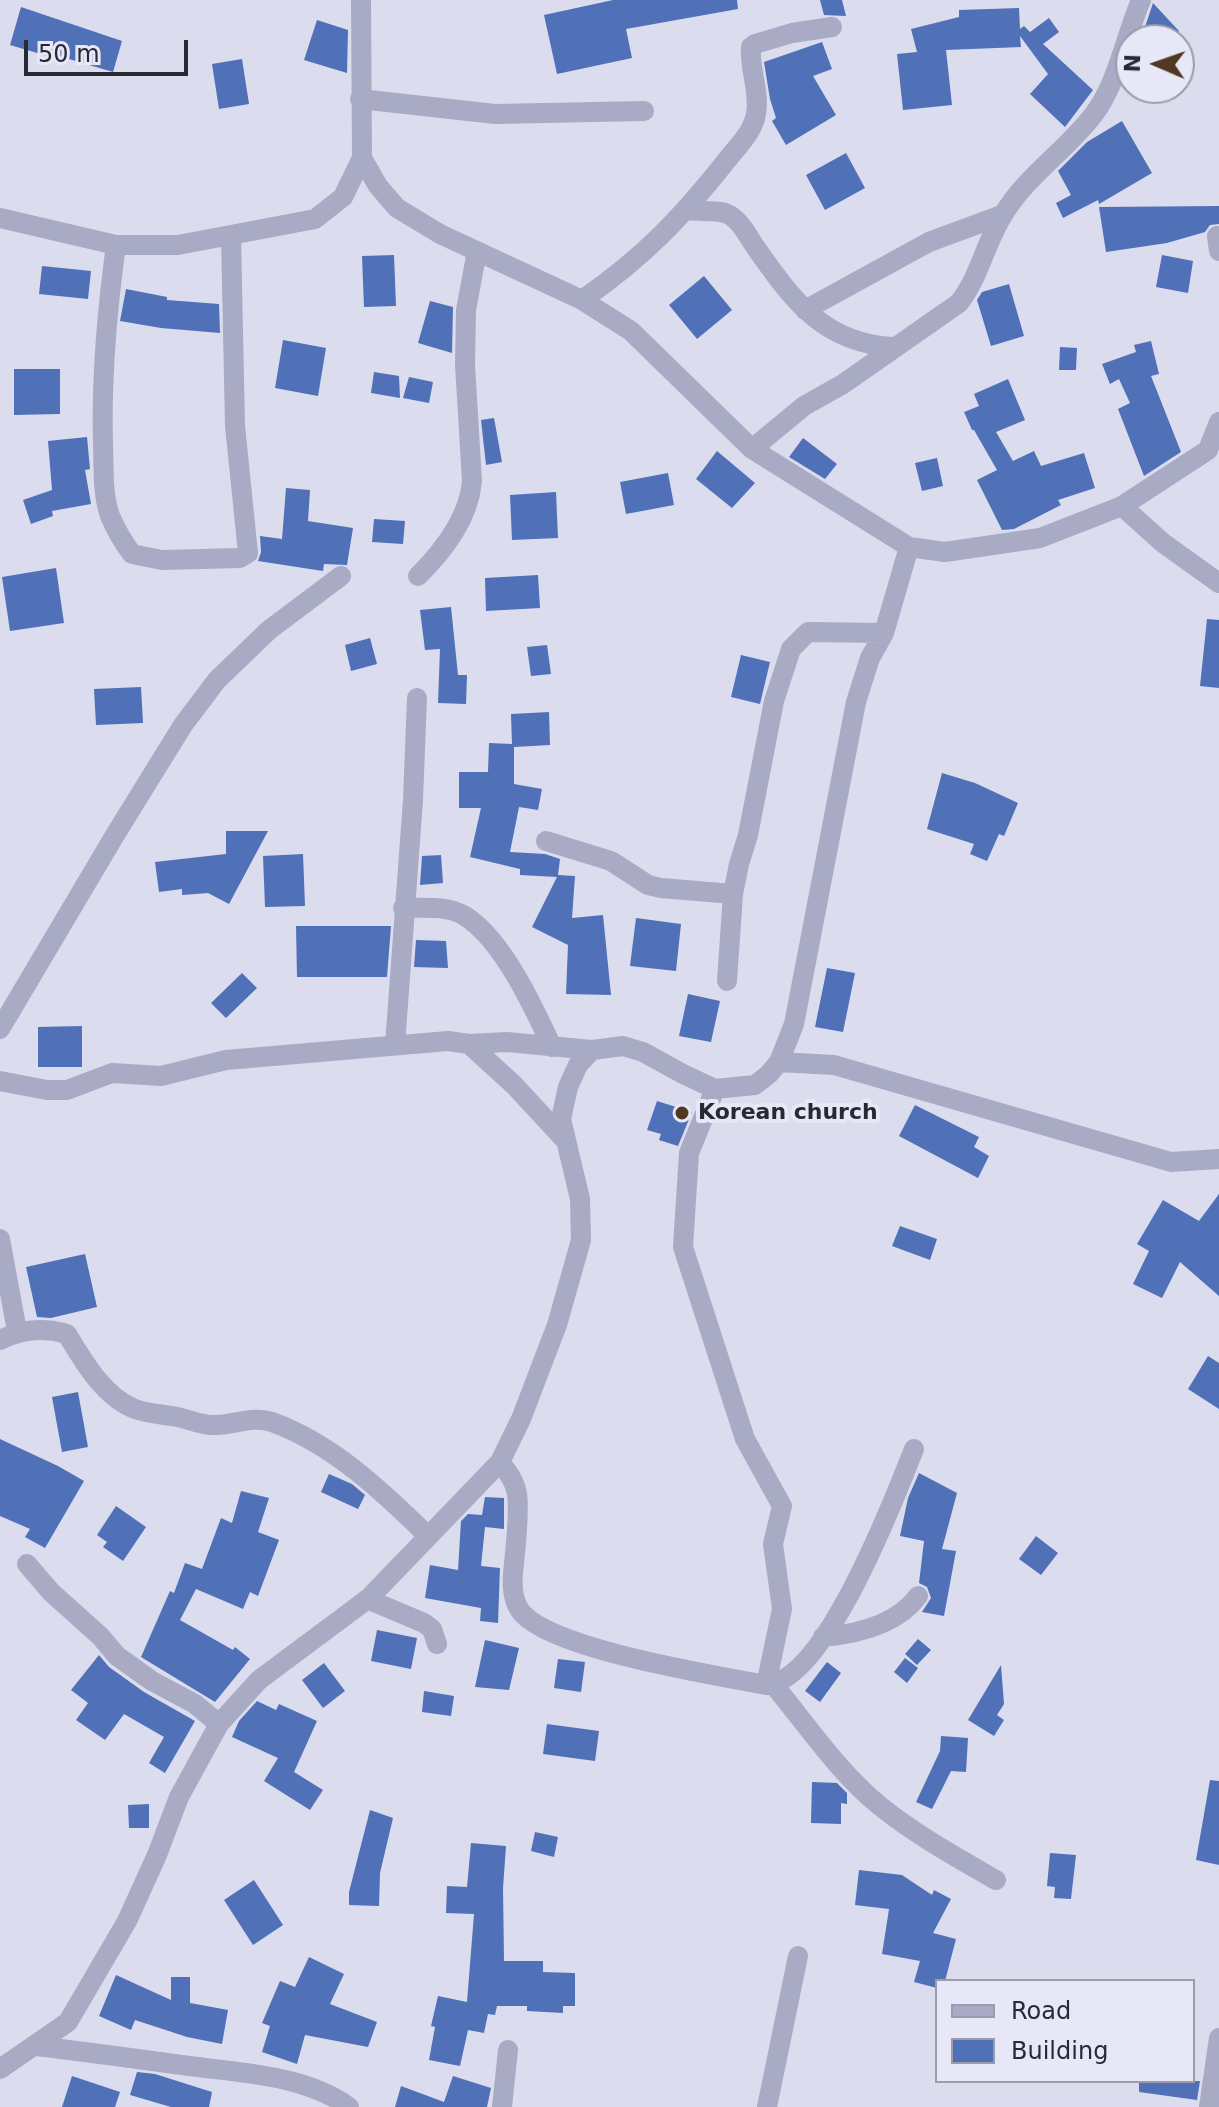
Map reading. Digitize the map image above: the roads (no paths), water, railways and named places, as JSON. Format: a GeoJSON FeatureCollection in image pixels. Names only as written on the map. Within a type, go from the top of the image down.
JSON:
{"type":"FeatureCollection","features":[{"type":"Feature","properties":{"kind":"street"},"geometry":{"type":"LineString","coordinates":[[361,0],[362,158],[378,186],[397,208],[440,234],[582,300],[631,331],[752,449],[909,547],[945,552],[1040,538],[1122,506],[1208,450],[1219,422]]}},
{"type":"Feature","properties":{"kind":"street"},"geometry":{"type":"LineString","coordinates":[[752,449],[804,406],[843,384],[959,303],[973,286],[1002,215],[1094,114],[1108,90],[1141,0]]}},
{"type":"Feature","properties":{"kind":"street"},"geometry":{"type":"LineString","coordinates":[[582,300],[620,274],[662,237],[748,133],[756,118],[757,100],[751,47],[792,33],[832,27]]}},
{"type":"Feature","properties":{"kind":"street"},"geometry":{"type":"LineString","coordinates":[[360,99],[495,114],[644,111]]}},
{"type":"Feature","properties":{"kind":"street"},"geometry":{"type":"LineString","coordinates":[[0,218],[116,245],[178,245],[315,219],[343,197],[362,158]]}},
{"type":"Feature","properties":{"kind":"street"},"geometry":{"type":"LineString","coordinates":[[687,210],[726,213],[739,222],[783,288],[818,323],[869,346],[893,347]]}},
{"type":"Feature","properties":{"kind":"street"},"geometry":{"type":"LineString","coordinates":[[805,310],[929,242],[1002,215]]}},
{"type":"Feature","properties":{"kind":"street"},"geometry":{"type":"LineString","coordinates":[[116,245],[105,326],[102,401],[104,487],[110,515],[132,554],[162,560],[240,558],[248,553],[235,426],[231,236]]}},
{"type":"Feature","properties":{"kind":"street"},"geometry":{"type":"LineString","coordinates":[[418,576],[437,558],[470,500],[466,310],[477,251]]}},
{"type":"Feature","properties":{"kind":"street"},"geometry":{"type":"LineString","coordinates":[[1122,506],[1163,543],[1219,583]]}},
{"type":"Feature","properties":{"kind":"street"},"geometry":{"type":"LineString","coordinates":[[0,1081],[47,1090],[67,1090],[112,1073],[161,1076],[226,1060],[448,1041],[469,1044],[507,1042],[592,1050],[623,1046],[643,1052],[715,1089],[755,1085],[779,1062],[794,1024],[856,702],[870,658],[884,633],[909,547]]}},
{"type":"Feature","properties":{"kind":"street"},"geometry":{"type":"LineString","coordinates":[[0,1029],[115,835],[217,680],[269,630],[341,576]]}},
{"type":"Feature","properties":{"kind":"street"},"geometry":{"type":"LineString","coordinates":[[727,981],[733,894],[748,835],[774,701],[791,649],[808,632],[884,633]]}},
{"type":"Feature","properties":{"kind":"street"},"geometry":{"type":"LineString","coordinates":[[395,1045],[413,800],[417,698]]}},
{"type":"Feature","properties":{"kind":"street"},"geometry":{"type":"LineString","coordinates":[[546,841],[611,861],[648,885],[733,894]]}},
{"type":"Feature","properties":{"kind":"street"},"geometry":{"type":"LineString","coordinates":[[403,908],[446,909],[465,916],[500,954],[528,996],[552,1047]]}},
{"type":"Feature","properties":{"kind":"street"},"geometry":{"type":"LineString","coordinates":[[469,1044],[514,1085],[564,1139]]}},
{"type":"Feature","properties":{"kind":"street"},"geometry":{"type":"LineString","coordinates":[[0,2069],[68,2022],[108,1957],[133,1908],[192,1770],[219,1724],[259,1680],[367,1599],[500,1462],[521,1419],[557,1325],[581,1240],[580,1199],[561,1119],[568,1087],[578,1065],[592,1050]]}},
{"type":"Feature","properties":{"kind":"street"},"geometry":{"type":"LineString","coordinates":[[779,1062],[834,1065],[1171,1162],[1219,1159]]}},
{"type":"Feature","properties":{"kind":"street"},"geometry":{"type":"LineString","coordinates":[[715,1089],[689,1153],[683,1247],[745,1439],[782,1506],[773,1544],[782,1609],[770,1685]]}},
{"type":"Feature","properties":{"kind":"street"},"geometry":{"type":"LineString","coordinates":[[0,1239],[9,1336],[51,1329],[67,1334],[89,1371],[134,1409],[210,1425],[269,1420],[336,1457],[389,1497],[428,1536]]}},
{"type":"Feature","properties":{"kind":"street"},"geometry":{"type":"LineString","coordinates":[[770,1685],[802,1667],[823,1637],[872,1549],[914,1449]]}},
{"type":"Feature","properties":{"kind":"street"},"geometry":{"type":"LineString","coordinates":[[500,1462],[513,1479],[517,1494],[512,1581],[517,1605],[523,1615],[550,1631],[619,1654],[770,1685],[879,1805],[933,1843],[996,1880]]}},
{"type":"Feature","properties":{"kind":"street"},"geometry":{"type":"LineString","coordinates":[[27,1564],[51,1592],[100,1636],[117,1656],[152,1681],[195,1704],[219,1724]]}},
{"type":"Feature","properties":{"kind":"street"},"geometry":{"type":"LineString","coordinates":[[823,1637],[878,1625],[901,1613],[918,1596]]}},
{"type":"Feature","properties":{"kind":"street"},"geometry":{"type":"LineString","coordinates":[[367,1599],[424,1623],[432,1629],[437,1644]]}},
{"type":"Feature","properties":{"kind":"street"},"geometry":{"type":"LineString","coordinates":[[767,2107],[798,1956]]}},
{"type":"Feature","properties":{"kind":"street"},"geometry":{"type":"LineString","coordinates":[[1209,2107],[1219,2038]]}},
{"type":"Feature","properties":{"kind":"street"},"geometry":{"type":"LineString","coordinates":[[36,2046],[301,2084],[334,2096],[349,2107]]}},
{"type":"Feature","properties":{"kind":"street"},"geometry":{"type":"LineString","coordinates":[[502,2107],[508,2050]]}},
{"type":"Feature","properties":{"kind":"place","name":"Korean church"},"geometry":{"type":"Point","coordinates":[682,1113]}}]}
